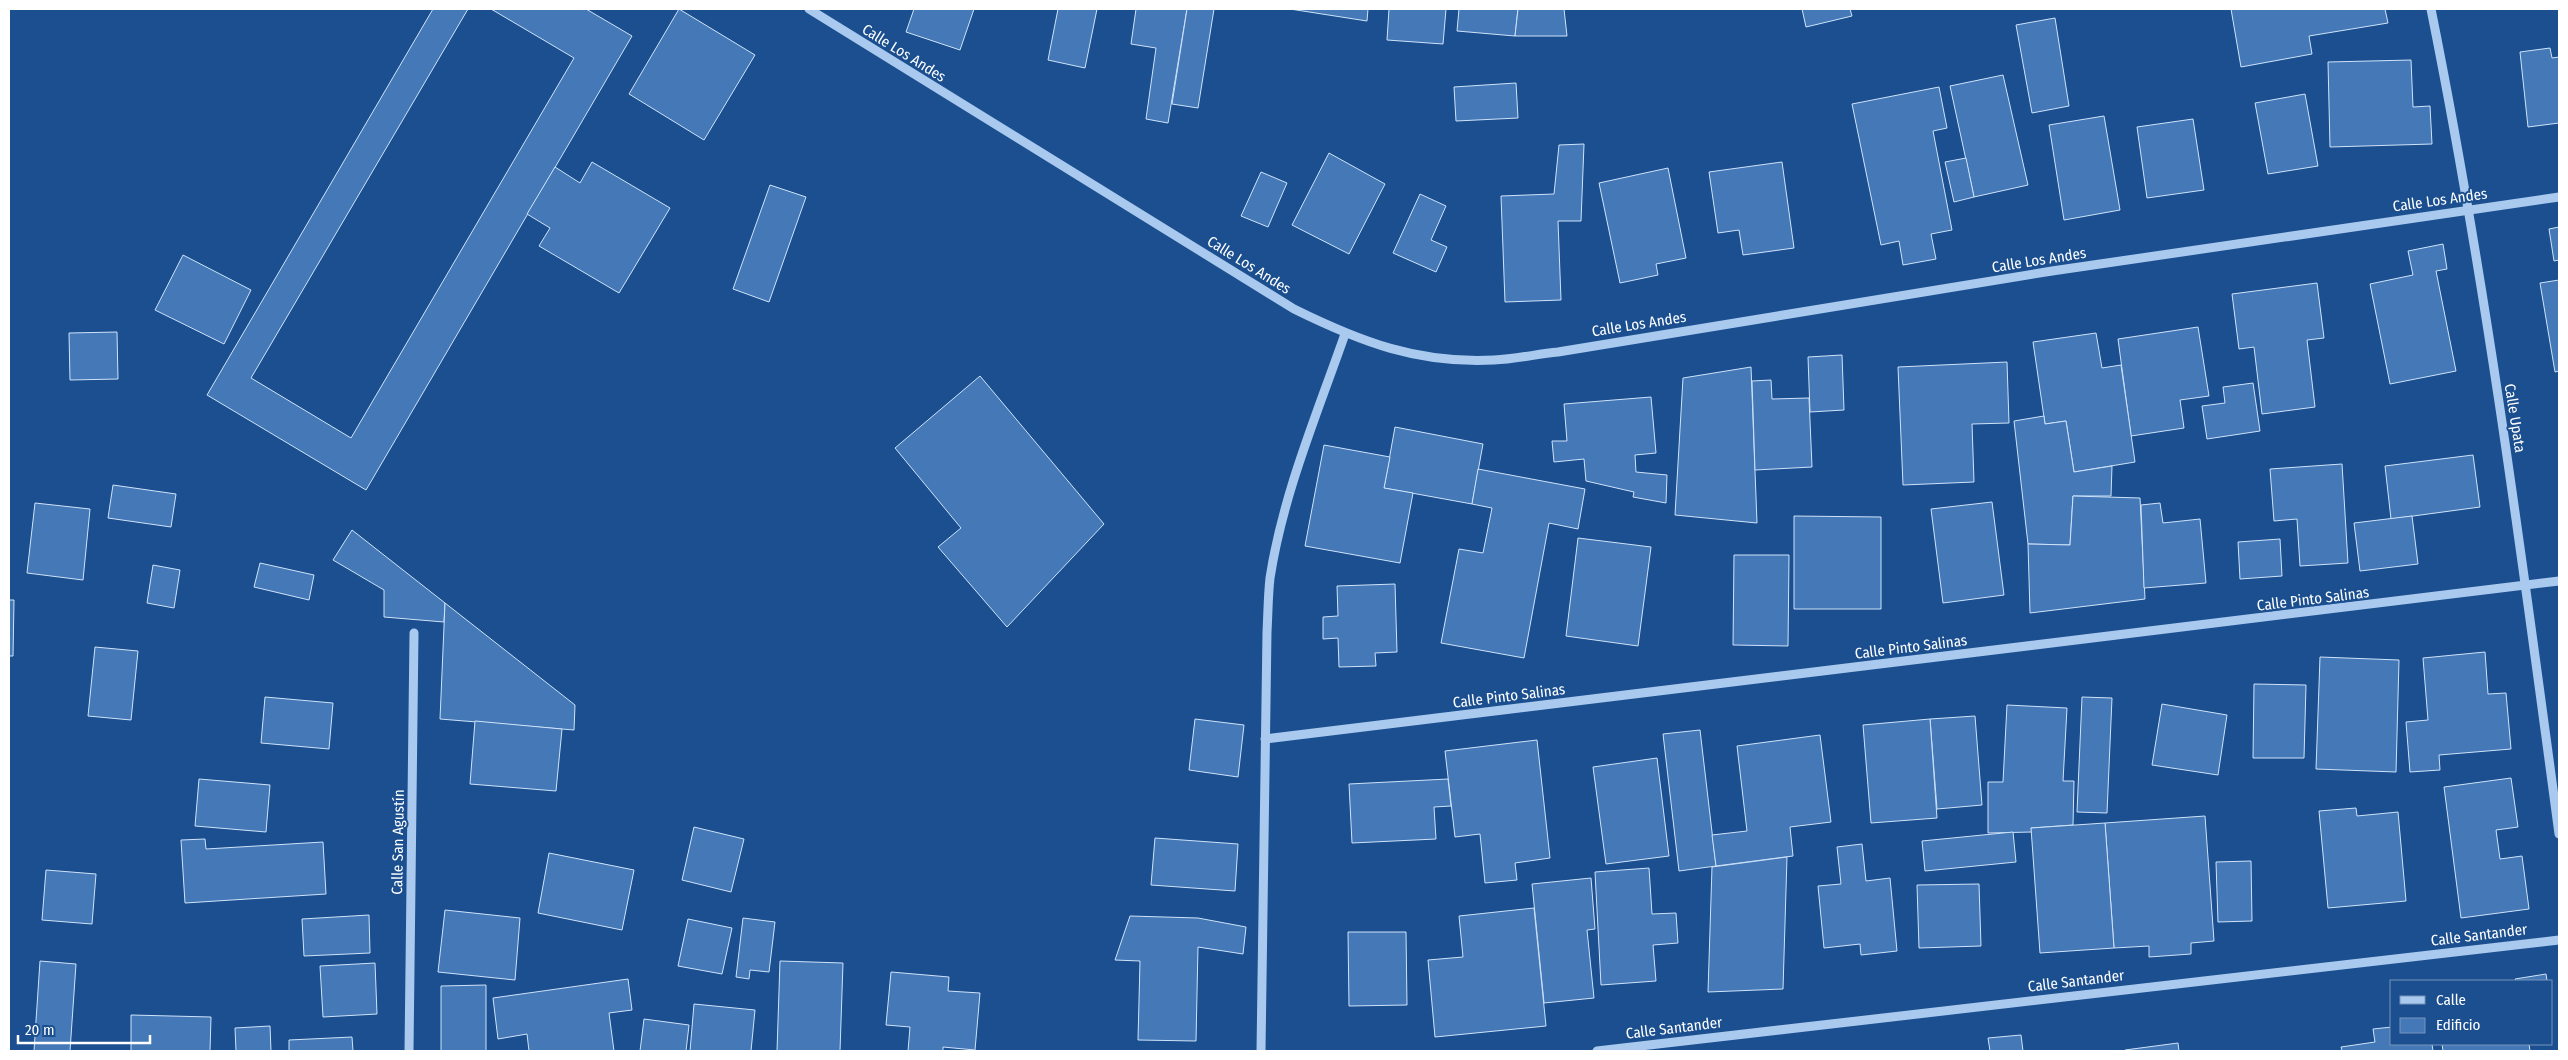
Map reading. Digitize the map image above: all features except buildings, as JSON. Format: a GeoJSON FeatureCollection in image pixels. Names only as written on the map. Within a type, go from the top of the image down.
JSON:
{"type":"FeatureCollection","features":[{"type":"Feature","properties":{"kind":"street","name":"Calle Los Andes"},"geometry":{"type":"LineString","coordinates":[[809,9],[1294,309],[1346,334],[1398,351],[1452,360],[1496,360],[2052,271],[2559,197]]}},
{"type":"Feature","properties":{"kind":"street","name":"Calle Upata"},"geometry":{"type":"LineString","coordinates":[[2431,9],[2450,101],[2516,512],[2559,834]]}},
{"type":"Feature","properties":{"kind":"street"},"geometry":{"type":"LineString","coordinates":[[1261,1051],[1267,632],[1270,578],[1283,520],[1302,454],[1346,334]]}},
{"type":"Feature","properties":{"kind":"street","name":"Calle Pinto Salinas"},"geometry":{"type":"LineString","coordinates":[[1265,739],[2559,581]]}},
{"type":"Feature","properties":{"kind":"street","name":"Calle San Agustín"},"geometry":{"type":"LineString","coordinates":[[409,1051],[414,634]]}},
{"type":"Feature","properties":{"kind":"street","name":"Calle Santander"},"geometry":{"type":"LineString","coordinates":[[1597,1051],[2559,940]]}}]}
